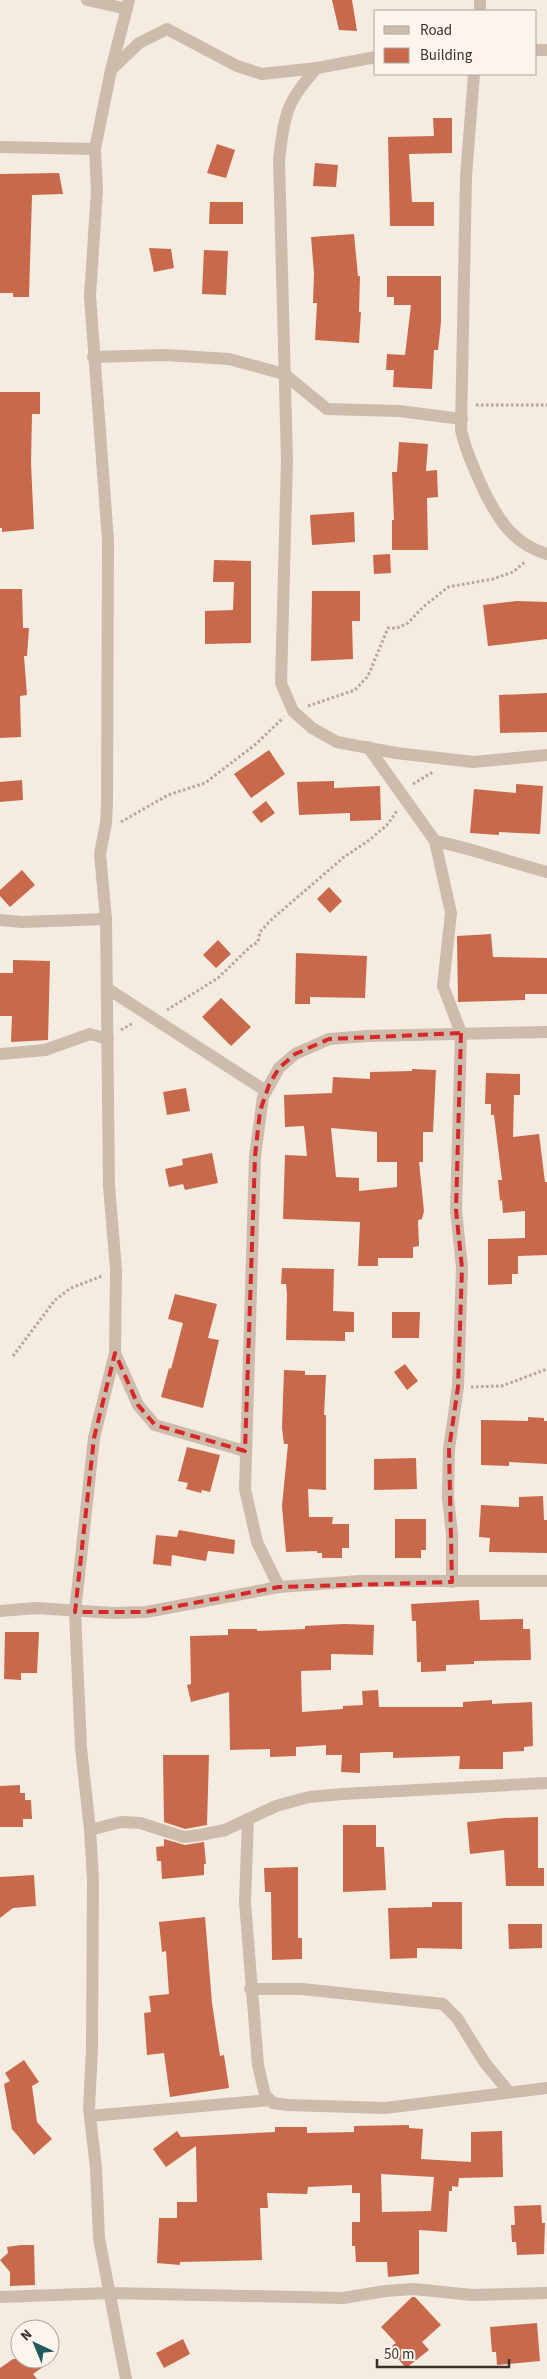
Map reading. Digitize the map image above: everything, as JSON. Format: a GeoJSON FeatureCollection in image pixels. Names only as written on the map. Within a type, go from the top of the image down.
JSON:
{"type":"FeatureCollection","features":[{"type":"Feature","properties":{"kind":"street"},"geometry":{"type":"LineString","coordinates":[[87,0],[128,4],[111,70],[95,149],[97,190],[90,296],[108,541],[110,655],[107,803],[105,830],[100,854],[106,919],[108,1186],[116,1270],[115,1353],[94,1438],[75,1612],[81,1748],[90,1830],[94,1945],[90,2116],[96,2168],[100,2238],[126,2379]]}},
{"type":"Feature","properties":{"kind":"street"},"geometry":{"type":"LineString","coordinates":[[111,70],[139,43],[167,29],[237,66],[262,74],[317,68],[374,56]]}},
{"type":"Feature","properties":{"kind":"street"},"geometry":{"type":"LineString","coordinates":[[317,68],[297,90],[284,116],[279,160],[287,460],[281,683],[293,711],[312,728],[337,742],[473,762],[547,755]]}},
{"type":"Feature","properties":{"kind":"street"},"geometry":{"type":"LineString","coordinates":[[474,75],[466,177],[463,405],[461,430],[470,463],[493,510],[512,535],[542,553]]}},
{"type":"Feature","properties":{"kind":"street"},"geometry":{"type":"LineString","coordinates":[[0,147],[95,149]]}},
{"type":"Feature","properties":{"kind":"street"},"geometry":{"type":"LineString","coordinates":[[93,357],[164,355],[230,359],[284,374],[327,409],[400,410],[462,419]]}},
{"type":"Feature","properties":{"kind":"street"},"geometry":{"type":"LineString","coordinates":[[368,748],[435,842],[451,913],[443,986],[461,1033],[456,1210],[462,1268],[458,1387],[449,1450],[448,1498],[452,1534],[452,1582]]}},
{"type":"Feature","properties":{"kind":"street"},"geometry":{"type":"LineString","coordinates":[[435,842],[468,847],[518,865],[547,872]]}},
{"type":"Feature","properties":{"kind":"street"},"geometry":{"type":"LineString","coordinates":[[0,920],[22,922],[106,919]]}},
{"type":"Feature","properties":{"kind":"street"},"geometry":{"type":"LineString","coordinates":[[108,989],[266,1091]]}},
{"type":"Feature","properties":{"kind":"street"},"geometry":{"type":"LineString","coordinates":[[278,1587],[257,1542],[245,1488],[255,1156],[260,1111],[266,1091],[279,1068],[295,1054],[310,1045],[329,1039],[461,1033],[547,1032]]}},
{"type":"Feature","properties":{"kind":"street"},"geometry":{"type":"LineString","coordinates":[[0,1054],[45,1050],[90,1034],[108,1039]]}},
{"type":"Feature","properties":{"kind":"street"},"geometry":{"type":"LineString","coordinates":[[115,1353],[138,1405],[155,1425],[246,1450]]}},
{"type":"Feature","properties":{"kind":"street"},"geometry":{"type":"LineString","coordinates":[[0,1611],[36,1608],[75,1612],[146,1612],[278,1587],[360,1582],[547,1581]]}},
{"type":"Feature","properties":{"kind":"street"},"geometry":{"type":"LineString","coordinates":[[90,1830],[121,1822],[140,1823],[169,1834],[184,1837],[225,1830],[276,1806],[309,1798],[343,1794],[547,1783]]}},
{"type":"Feature","properties":{"kind":"street"},"geometry":{"type":"LineString","coordinates":[[248,1819],[245,1902],[250,1989],[258,2065],[266,2095],[273,2103],[385,2108],[547,2088]]}},
{"type":"Feature","properties":{"kind":"street"},"geometry":{"type":"LineString","coordinates":[[250,1989],[302,1989],[443,2004],[457,2018],[485,2063],[508,2092]]}},
{"type":"Feature","properties":{"kind":"street"},"geometry":{"type":"LineString","coordinates":[[90,2116],[270,2100]]}},
{"type":"Feature","properties":{"kind":"street"},"geometry":{"type":"LineString","coordinates":[[0,2297],[109,2293],[344,2298],[384,2291],[414,2289],[472,2295],[547,2293]]}},
{"type":"Feature","properties":{"kind":"path"},"geometry":{"type":"LineString","coordinates":[[463,405],[547,405]]}},
{"type":"Feature","properties":{"kind":"path"},"geometry":{"type":"LineString","coordinates":[[105,830],[168,795],[205,783],[256,744],[276,724],[293,711],[355,690],[368,676],[388,628],[397,628],[408,623],[422,607],[448,587],[493,579],[513,572],[542,553]]}},
{"type":"Feature","properties":{"kind":"path"},"geometry":{"type":"LineString","coordinates":[[108,1039],[139,1019],[168,1009],[218,978],[250,946],[258,942],[260,932],[270,920],[344,857],[387,825],[395,815],[402,797],[421,778],[452,760]]}},
{"type":"Feature","properties":{"kind":"path"},"geometry":{"type":"LineString","coordinates":[[13,1356],[55,1300],[71,1288],[116,1270]]}},
{"type":"Feature","properties":{"kind":"path"},"geometry":{"type":"LineString","coordinates":[[458,1387],[502,1386],[547,1369]]}},
{"type":"Feature","properties":{"kind":"highlighted area"},"geometry":{"type":"Polygon","coordinates":[[[461,1033],[456,1210],[462,1268],[458,1387],[449,1449],[452,1582],[279,1587],[146,1612],[75,1612],[94,1438],[115,1353],[138,1405],[155,1425],[245,1451],[255,1156],[260,1111],[269,1085],[279,1068],[295,1054],[329,1039],[461,1033]]]}},
{"type":"Feature","properties":{"kind":"building"},"geometry":{"type":"Polygon","coordinates":[[[332,0],[352,0],[357,31],[339,30],[332,0]]]}},
{"type":"Feature","properties":{"kind":"building"},"geometry":{"type":"Polygon","coordinates":[[[433,118],[452,118],[452,153],[409,154],[412,202],[434,202],[434,226],[390,226],[388,137],[434,136],[433,118]]]}},
{"type":"Feature","properties":{"kind":"building"},"geometry":{"type":"Polygon","coordinates":[[[217,144],[235,150],[226,178],[207,173],[217,144]]]}},
{"type":"Feature","properties":{"kind":"building"},"geometry":{"type":"Polygon","coordinates":[[[315,163],[338,165],[336,187],[313,186],[315,163]]]}},
{"type":"Feature","properties":{"kind":"building"},"geometry":{"type":"Polygon","coordinates":[[[59,173],[63,194],[32,195],[29,297],[13,297],[13,293],[0,293],[0,174],[59,173]]]}},
{"type":"Feature","properties":{"kind":"building"},"geometry":{"type":"Polygon","coordinates":[[[210,202],[243,202],[243,224],[209,224],[210,202]]]}},
{"type":"Feature","properties":{"kind":"building"},"geometry":{"type":"Polygon","coordinates":[[[354,234],[358,276],[360,276],[359,312],[361,312],[359,343],[315,340],[317,303],[313,303],[314,273],[311,237],[354,234]]]}},
{"type":"Feature","properties":{"kind":"building"},"geometry":{"type":"Polygon","coordinates":[[[149,248],[171,249],[174,268],[154,272],[149,248]]]}},
{"type":"Feature","properties":{"kind":"building"},"geometry":{"type":"Polygon","coordinates":[[[204,250],[228,251],[226,295],[202,294],[204,250]]]}},
{"type":"Feature","properties":{"kind":"building"},"geometry":{"type":"Polygon","coordinates":[[[387,276],[441,276],[441,322],[438,350],[434,350],[432,389],[393,387],[394,370],[386,370],[387,354],[405,355],[411,305],[394,305],[394,297],[387,297],[387,276]]]}},
{"type":"Feature","properties":{"kind":"building"},"geometry":{"type":"Polygon","coordinates":[[[0,392],[40,392],[40,414],[32,414],[31,463],[34,529],[2,532],[2,528],[0,528],[0,392]]]}},
{"type":"Feature","properties":{"kind":"building"},"geometry":{"type":"Polygon","coordinates":[[[399,442],[428,444],[426,471],[437,470],[438,497],[427,498],[428,550],[392,550],[392,520],[394,520],[392,472],[397,472],[399,442]]]}},
{"type":"Feature","properties":{"kind":"building"},"geometry":{"type":"Polygon","coordinates":[[[354,512],[355,542],[312,545],[310,515],[354,512]]]}},
{"type":"Feature","properties":{"kind":"building"},"geometry":{"type":"Polygon","coordinates":[[[390,554],[391,573],[374,574],[373,555],[390,554]]]}},
{"type":"Feature","properties":{"kind":"building"},"geometry":{"type":"Polygon","coordinates":[[[214,560],[251,561],[251,643],[205,644],[205,611],[233,610],[234,582],[213,582],[214,560]]]}},
{"type":"Feature","properties":{"kind":"building"},"geometry":{"type":"Polygon","coordinates":[[[0,589],[22,589],[23,628],[29,628],[27,656],[24,656],[27,695],[20,696],[21,737],[0,738],[0,589]]]}},
{"type":"Feature","properties":{"kind":"building"},"geometry":{"type":"Polygon","coordinates":[[[312,591],[360,591],[360,621],[352,621],[353,659],[311,661],[312,591]]]}},
{"type":"Feature","properties":{"kind":"building"},"geometry":{"type":"Polygon","coordinates":[[[517,601],[547,602],[547,639],[488,646],[483,605],[517,601]]]}},
{"type":"Feature","properties":{"kind":"building"},"geometry":{"type":"Polygon","coordinates":[[[547,693],[547,732],[500,733],[499,695],[547,693]]]}},
{"type":"Feature","properties":{"kind":"building"},"geometry":{"type":"Polygon","coordinates":[[[269,750],[285,774],[251,798],[234,774],[269,750]]]}},
{"type":"Feature","properties":{"kind":"building"},"geometry":{"type":"Polygon","coordinates":[[[22,780],[23,800],[0,802],[0,782],[22,780]]]}},
{"type":"Feature","properties":{"kind":"building"},"geometry":{"type":"Polygon","coordinates":[[[334,781],[334,788],[380,786],[381,820],[350,821],[350,813],[299,815],[297,782],[334,781]]]}},
{"type":"Feature","properties":{"kind":"building"},"geometry":{"type":"Polygon","coordinates":[[[516,784],[543,786],[540,834],[499,832],[499,835],[470,833],[474,789],[516,793],[516,784]]]}},
{"type":"Feature","properties":{"kind":"building"},"geometry":{"type":"Polygon","coordinates":[[[266,801],[275,813],[261,823],[252,812],[266,801]]]}},
{"type":"Feature","properties":{"kind":"building"},"geometry":{"type":"Polygon","coordinates":[[[22,870],[35,885],[10,907],[0,896],[0,890],[22,870]]]}},
{"type":"Feature","properties":{"kind":"building"},"geometry":{"type":"Polygon","coordinates":[[[329,887],[342,901],[330,913],[317,899],[329,887]]]}},
{"type":"Feature","properties":{"kind":"building"},"geometry":{"type":"Polygon","coordinates":[[[491,934],[493,957],[547,958],[547,994],[525,994],[525,1000],[458,1002],[457,936],[491,934]]]}},
{"type":"Feature","properties":{"kind":"building"},"geometry":{"type":"Polygon","coordinates":[[[218,940],[231,954],[216,968],[203,955],[218,940]]]}},
{"type":"Feature","properties":{"kind":"building"},"geometry":{"type":"Polygon","coordinates":[[[296,953],[367,956],[365,998],[310,997],[310,1004],[295,1004],[296,953]]]}},
{"type":"Feature","properties":{"kind":"building"},"geometry":{"type":"Polygon","coordinates":[[[13,960],[50,961],[48,1040],[11,1042],[12,1016],[0,1016],[0,973],[13,973],[13,960]]]}},
{"type":"Feature","properties":{"kind":"building"},"geometry":{"type":"Polygon","coordinates":[[[221,998],[251,1027],[231,1046],[202,1017],[221,998]]]}},
{"type":"Feature","properties":{"kind":"building"},"geometry":{"type":"Polygon","coordinates":[[[412,1069],[436,1070],[433,1132],[423,1132],[423,1162],[419,1162],[424,1211],[422,1219],[418,1220],[419,1246],[413,1247],[413,1258],[378,1258],[378,1266],[358,1266],[360,1222],[283,1219],[285,1155],[307,1156],[304,1126],[285,1127],[284,1095],[332,1093],[333,1077],[370,1079],[370,1072],[412,1071],[412,1069]],[[331,1128],[336,1177],[359,1178],[359,1191],[397,1187],[397,1162],[377,1162],[377,1132],[331,1128]]]}},
{"type":"Feature","properties":{"kind":"building"},"geometry":{"type":"Polygon","coordinates":[[[486,1073],[520,1074],[520,1095],[514,1095],[513,1137],[539,1134],[545,1182],[547,1182],[547,1255],[518,1256],[518,1274],[512,1274],[512,1284],[488,1285],[488,1239],[525,1238],[525,1211],[503,1213],[498,1180],[502,1180],[494,1115],[491,1115],[491,1104],[485,1104],[486,1073]]]}},
{"type":"Feature","properties":{"kind":"building"},"geometry":{"type":"Polygon","coordinates":[[[186,1088],[190,1111],[167,1115],[163,1092],[186,1088]]]}},
{"type":"Feature","properties":{"kind":"building"},"geometry":{"type":"Polygon","coordinates":[[[212,1153],[218,1183],[185,1190],[183,1184],[169,1187],[165,1169],[183,1165],[182,1159],[212,1153]]]}},
{"type":"Feature","properties":{"kind":"building"},"geometry":{"type":"Polygon","coordinates":[[[282,1268],[334,1269],[333,1311],[354,1312],[354,1332],[345,1332],[345,1341],[286,1340],[287,1294],[286,1284],[281,1284],[282,1268]]]}},
{"type":"Feature","properties":{"kind":"building"},"geometry":{"type":"Polygon","coordinates":[[[175,1294],[217,1304],[208,1338],[219,1340],[203,1408],[161,1397],[169,1368],[171,1369],[183,1323],[168,1319],[175,1294]]]}},
{"type":"Feature","properties":{"kind":"building"},"geometry":{"type":"Polygon","coordinates":[[[392,1312],[420,1312],[419,1338],[392,1338],[392,1312]]]}},
{"type":"Feature","properties":{"kind":"building"},"geometry":{"type":"Polygon","coordinates":[[[405,1364],[418,1381],[407,1390],[394,1372],[405,1364]]]}},
{"type":"Feature","properties":{"kind":"building"},"geometry":{"type":"Polygon","coordinates":[[[284,1370],[305,1371],[305,1375],[326,1375],[324,1415],[326,1415],[326,1490],[308,1489],[309,1517],[333,1517],[332,1524],[349,1524],[349,1548],[342,1548],[342,1558],[322,1558],[322,1553],[317,1553],[317,1551],[286,1552],[282,1506],[288,1444],[284,1444],[282,1428],[284,1370]]]}},
{"type":"Feature","properties":{"kind":"building"},"geometry":{"type":"Polygon","coordinates":[[[528,1417],[544,1418],[544,1421],[547,1421],[547,1464],[509,1462],[509,1466],[481,1465],[481,1420],[528,1421],[528,1417]]]}},
{"type":"Feature","properties":{"kind":"building"},"geometry":{"type":"Polygon","coordinates":[[[187,1447],[220,1455],[210,1492],[202,1490],[201,1493],[186,1489],[188,1483],[178,1481],[187,1447]]]}},
{"type":"Feature","properties":{"kind":"building"},"geometry":{"type":"Polygon","coordinates":[[[416,1458],[417,1489],[374,1490],[374,1459],[416,1458]]]}},
{"type":"Feature","properties":{"kind":"building"},"geometry":{"type":"Polygon","coordinates":[[[543,1496],[544,1520],[547,1520],[547,1553],[489,1552],[490,1538],[479,1537],[481,1505],[519,1507],[519,1497],[543,1496]]]}},
{"type":"Feature","properties":{"kind":"building"},"geometry":{"type":"Polygon","coordinates":[[[395,1519],[426,1519],[426,1550],[421,1550],[421,1558],[395,1558],[395,1519]]]}},
{"type":"Feature","properties":{"kind":"building"},"geometry":{"type":"Polygon","coordinates":[[[179,1530],[235,1540],[234,1554],[208,1551],[206,1561],[172,1555],[171,1566],[153,1564],[156,1535],[177,1537],[179,1530]]]}},
{"type":"Feature","properties":{"kind":"building"},"geometry":{"type":"Polygon","coordinates":[[[479,1600],[480,1620],[523,1619],[523,1629],[530,1629],[531,1660],[474,1661],[474,1664],[446,1665],[446,1671],[421,1672],[421,1662],[417,1662],[416,1621],[412,1621],[411,1604],[479,1600]]]}},
{"type":"Feature","properties":{"kind":"building"},"geometry":{"type":"Polygon","coordinates":[[[374,1625],[373,1655],[331,1654],[331,1670],[301,1671],[302,1712],[343,1709],[343,1706],[363,1705],[362,1691],[378,1690],[379,1707],[463,1707],[463,1702],[492,1700],[492,1704],[532,1702],[533,1746],[524,1747],[524,1751],[503,1752],[503,1769],[459,1769],[460,1756],[393,1758],[393,1752],[387,1752],[360,1753],[360,1773],[341,1772],[342,1755],[326,1755],[326,1745],[296,1747],[296,1756],[270,1757],[270,1749],[230,1750],[229,1692],[191,1702],[187,1685],[191,1684],[190,1636],[228,1635],[228,1629],[257,1629],[257,1631],[305,1629],[305,1626],[374,1625]]]}},
{"type":"Feature","properties":{"kind":"building"},"geometry":{"type":"Polygon","coordinates":[[[5,1632],[39,1632],[37,1673],[21,1673],[21,1680],[4,1679],[5,1632]]]}},
{"type":"Feature","properties":{"kind":"building"},"geometry":{"type":"Polygon","coordinates":[[[163,1755],[209,1755],[207,1825],[185,1829],[164,1822],[163,1755]]]}},
{"type":"Feature","properties":{"kind":"building"},"geometry":{"type":"Polygon","coordinates":[[[20,1785],[20,1793],[25,1793],[25,1800],[31,1800],[32,1819],[23,1819],[23,1827],[0,1827],[0,1786],[20,1785]]]}},
{"type":"Feature","properties":{"kind":"building"},"geometry":{"type":"Polygon","coordinates":[[[538,1817],[538,1868],[544,1868],[544,1886],[506,1886],[504,1850],[470,1854],[467,1822],[538,1817]]]}},
{"type":"Feature","properties":{"kind":"building"},"geometry":{"type":"Polygon","coordinates":[[[343,1825],[376,1825],[376,1847],[384,1847],[386,1890],[343,1892],[343,1825]]]}},
{"type":"Feature","properties":{"kind":"building"},"geometry":{"type":"Polygon","coordinates":[[[164,1839],[185,1845],[204,1842],[206,1864],[204,1864],[204,1875],[162,1879],[161,1861],[157,1861],[156,1847],[164,1846],[164,1839]]]}},
{"type":"Feature","properties":{"kind":"building"},"geometry":{"type":"Polygon","coordinates":[[[298,1867],[298,1938],[302,1938],[302,1959],[272,1960],[271,1892],[265,1892],[264,1868],[298,1867]]]}},
{"type":"Feature","properties":{"kind":"building"},"geometry":{"type":"Polygon","coordinates":[[[34,1875],[36,1906],[13,1908],[0,1918],[0,1877],[34,1875]]]}},
{"type":"Feature","properties":{"kind":"building"},"geometry":{"type":"Polygon","coordinates":[[[432,1902],[462,1902],[462,1949],[417,1948],[417,1958],[390,1959],[388,1908],[432,1907],[432,1902]]]}},
{"type":"Feature","properties":{"kind":"building"},"geometry":{"type":"Polygon","coordinates":[[[205,1917],[212,2003],[220,2056],[224,2055],[229,2088],[170,2097],[164,2053],[147,2055],[144,2013],[151,2012],[149,1996],[169,1994],[166,1951],[162,1952],[159,1922],[205,1917]]]}},
{"type":"Feature","properties":{"kind":"building"},"geometry":{"type":"Polygon","coordinates":[[[508,1924],[542,1924],[542,1948],[509,1949],[508,1924]]]}},
{"type":"Feature","properties":{"kind":"building"},"geometry":{"type":"Polygon","coordinates":[[[24,2060],[39,2082],[32,2086],[37,2122],[52,2139],[34,2155],[12,2129],[4,2084],[10,2081],[5,2073],[24,2060]]]}},
{"type":"Feature","properties":{"kind":"building"},"geometry":{"type":"Polygon","coordinates":[[[409,2125],[409,2128],[423,2129],[421,2159],[471,2162],[471,2132],[502,2131],[503,2177],[459,2178],[458,2187],[452,2186],[452,2191],[449,2191],[447,2232],[419,2230],[419,2274],[388,2277],[387,2262],[356,2262],[355,2246],[352,2246],[352,2222],[360,2222],[360,2193],[352,2193],[352,2185],[308,2187],[307,2194],[267,2193],[268,2208],[260,2208],[262,2260],[180,2262],[180,2265],[157,2263],[159,2218],[177,2218],[177,2202],[197,2202],[196,2146],[166,2167],[153,2149],[177,2131],[181,2137],[275,2132],[275,2127],[307,2127],[307,2133],[354,2132],[354,2126],[409,2125]],[[381,2174],[382,2212],[431,2211],[434,2177],[381,2174]]]}},
{"type":"Feature","properties":{"kind":"building"},"geometry":{"type":"Polygon","coordinates":[[[541,2205],[542,2223],[545,2223],[544,2254],[517,2255],[516,2242],[512,2242],[511,2225],[515,2225],[514,2206],[541,2205]]]}},
{"type":"Feature","properties":{"kind":"building"},"geometry":{"type":"Polygon","coordinates":[[[34,2245],[35,2285],[10,2286],[10,2272],[0,2260],[8,2253],[7,2247],[34,2245]]]}},
{"type":"Feature","properties":{"kind":"building"},"geometry":{"type":"Polygon","coordinates":[[[412,2297],[415,2297],[441,2325],[422,2342],[429,2350],[406,2368],[389,2348],[396,2343],[381,2327],[412,2297]]]}},
{"type":"Feature","properties":{"kind":"building"},"geometry":{"type":"Polygon","coordinates":[[[537,2323],[540,2361],[497,2365],[496,2352],[492,2352],[490,2327],[537,2323]]]}},
{"type":"Feature","properties":{"kind":"building"},"geometry":{"type":"Polygon","coordinates":[[[183,2339],[190,2354],[164,2368],[156,2353],[183,2339]]]}},
{"type":"Feature","properties":{"kind":"building"},"geometry":{"type":"Polygon","coordinates":[[[10,2361],[10,2369],[40,2369],[33,2374],[37,2379],[0,2379],[0,2368],[10,2361]]]}}]}
